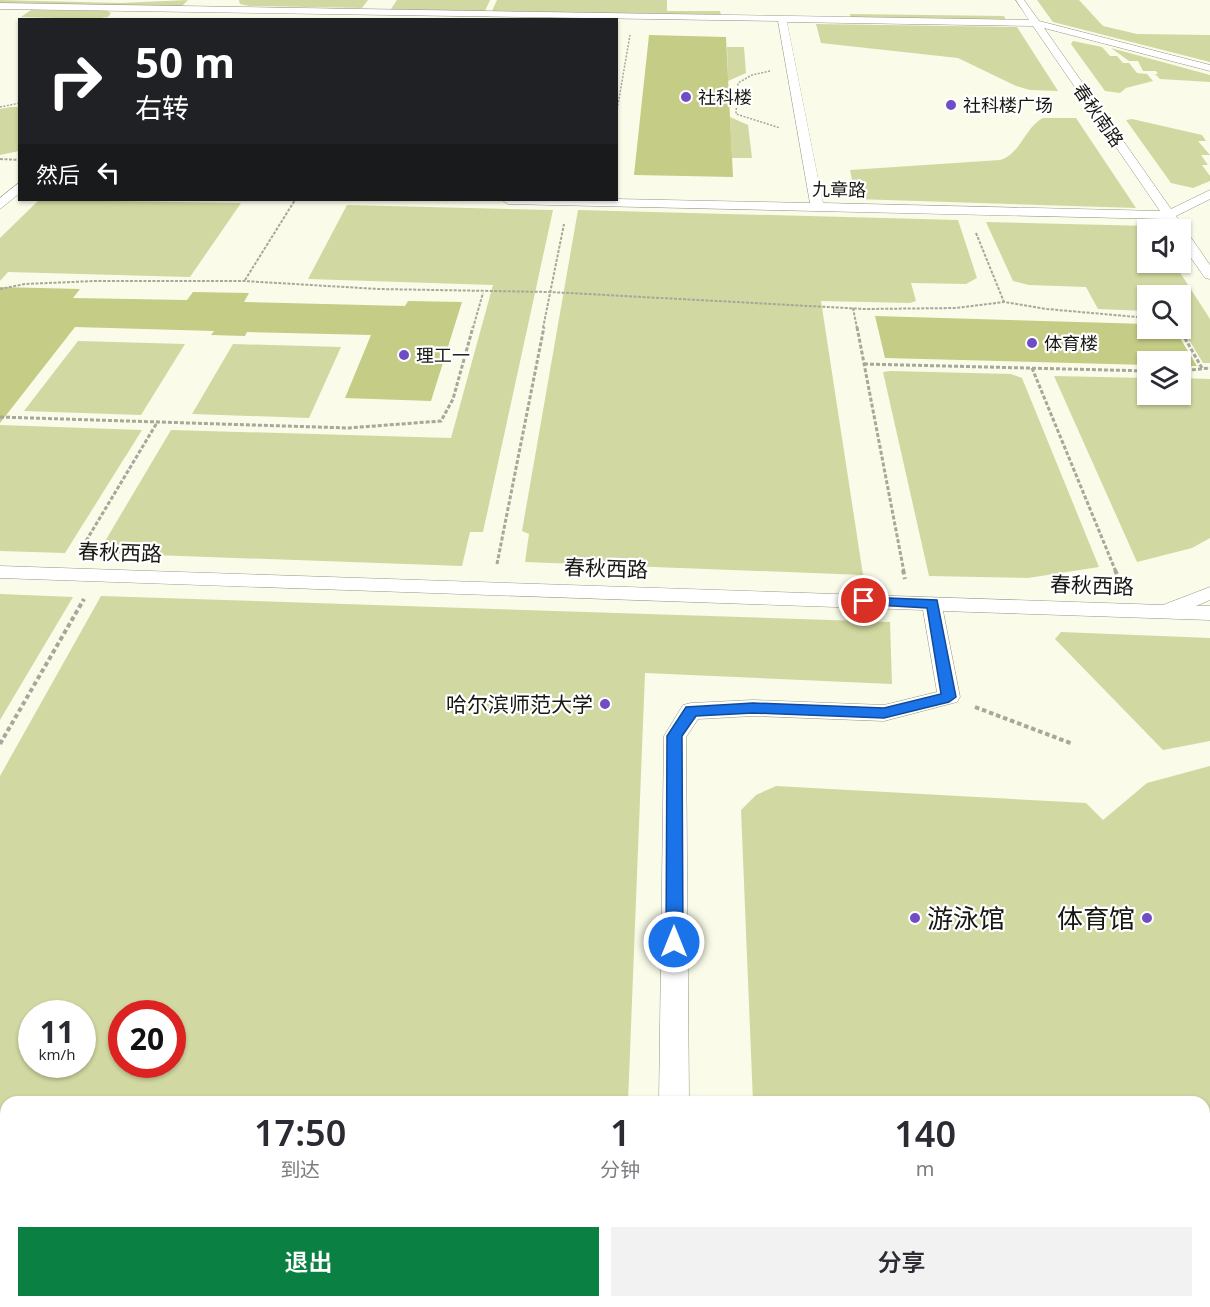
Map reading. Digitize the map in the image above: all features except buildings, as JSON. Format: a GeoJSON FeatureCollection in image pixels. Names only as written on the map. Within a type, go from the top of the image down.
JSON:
{"type":"FeatureCollection","features":[{"type":"Feature","properties":{"kind":"lane"},"geometry":{"type":"LineString","coordinates":[[197,18],[215,0]]}},
{"type":"Feature","properties":{"kind":"lane","name":"春秋南路"},"geometry":{"type":"LineString","coordinates":[[1020,0],[1172,219]]}},
{"type":"Feature","properties":{"kind":"lane"},"geometry":{"type":"LineString","coordinates":[[0,6],[1036,23],[1210,68]]}},
{"type":"Feature","properties":{"kind":"lane"},"geometry":{"type":"LineString","coordinates":[[782,19],[817,207]]}},
{"type":"Feature","properties":{"kind":"lane"},"geometry":{"type":"LineString","coordinates":[[0,188],[18,187]]}},
{"type":"Feature","properties":{"kind":"lane"},"geometry":{"type":"LineString","coordinates":[[0,205],[18,188]]}},
{"type":"Feature","properties":{"kind":"lane"},"geometry":{"type":"LineString","coordinates":[[1169,215],[1210,194]]}},
{"type":"Feature","properties":{"kind":"lane","name":"九章路"},"geometry":{"type":"LineString","coordinates":[[568,201],[1169,215]]}},
{"type":"Feature","properties":{"kind":"lane","name":"春秋南路"},"geometry":{"type":"LineString","coordinates":[[1191,247],[1210,275]]}},
{"type":"Feature","properties":{"kind":"lane","name":"春秋西路"},"geometry":{"type":"LineString","coordinates":[[0,572],[1210,613]]}},
{"type":"Feature","properties":{"kind":"lane"},"geometry":{"type":"LineString","coordinates":[[1163,611],[1210,593]]}},
{"type":"Feature","properties":{"kind":"lane"},"geometry":{"type":"LineString","coordinates":[[674,1096],[675,736],[691,711],[753,708],[884,713],[949,697],[921,603]]}},
{"type":"Feature","properties":{"kind":"path"},"geometry":{"type":"LineString","coordinates":[[618,96],[633,17]]}},
{"type":"Feature","properties":{"kind":"path"},"geometry":{"type":"LineString","coordinates":[[791,66],[752,75],[738,83],[736,114],[752,122],[803,134]]}},
{"type":"Feature","properties":{"kind":"path"},"geometry":{"type":"LineString","coordinates":[[0,107],[18,103]]}},
{"type":"Feature","properties":{"kind":"path"},"geometry":{"type":"LineString","coordinates":[[0,159],[18,160]]}},
{"type":"Feature","properties":{"kind":"path"},"geometry":{"type":"LineString","coordinates":[[244,281],[295,201]]}},
{"type":"Feature","properties":{"kind":"path"},"geometry":{"type":"LineString","coordinates":[[492,589],[568,201]]}},
{"type":"Feature","properties":{"kind":"path"},"geometry":{"type":"LineString","coordinates":[[966,210],[1004,302]]}},
{"type":"Feature","properties":{"kind":"path"},"geometry":{"type":"LineString","coordinates":[[0,289],[25,284],[83,282],[244,281],[483,293],[550,292],[853,308],[956,308],[1004,302],[1047,309],[1137,317]]}},
{"type":"Feature","properties":{"kind":"path"},"geometry":{"type":"LineString","coordinates":[[0,417],[159,420],[348,428],[441,421],[453,399],[483,293]]}},
{"type":"Feature","properties":{"kind":"path"},"geometry":{"type":"LineString","coordinates":[[853,308],[864,364],[921,603]]}},
{"type":"Feature","properties":{"kind":"path"},"geometry":{"type":"LineString","coordinates":[[1185,339],[1202,368]]}},
{"type":"Feature","properties":{"kind":"path"},"geometry":{"type":"LineString","coordinates":[[864,364],[1137,370]]}},
{"type":"Feature","properties":{"kind":"path"},"geometry":{"type":"LineString","coordinates":[[1032,368],[1132,610]]}},
{"type":"Feature","properties":{"kind":"path"},"geometry":{"type":"LineString","coordinates":[[1191,372],[1210,368]]}},
{"type":"Feature","properties":{"kind":"path"},"geometry":{"type":"LineString","coordinates":[[66,574],[159,420]]}},
{"type":"Feature","properties":{"kind":"path"},"geometry":{"type":"LineString","coordinates":[[0,744],[98,575]]}},
{"type":"Feature","properties":{"kind":"path"},"geometry":{"type":"LineString","coordinates":[[949,697],[1073,744]]}},
{"type":"Feature","properties":{"kind":"green space"},"geometry":{"type":"Polygon","coordinates":[[[0,0],[121,3],[188,0],[181,7],[0,4],[0,0]]]}},
{"type":"Feature","properties":{"kind":"green space"},"geometry":{"type":"Polygon","coordinates":[[[239,0],[368,0],[362,8],[249,6],[240,4],[239,0]]]}},
{"type":"Feature","properties":{"kind":"green space"},"geometry":{"type":"Polygon","coordinates":[[[397,0],[490,0],[485,11],[391,9],[397,0]]]}},
{"type":"Feature","properties":{"kind":"green space"},"geometry":{"type":"Polygon","coordinates":[[[497,0],[667,0],[667,11],[720,11],[721,15],[492,11],[497,0]]]}},
{"type":"Feature","properties":{"kind":"green space"},"geometry":{"type":"Polygon","coordinates":[[[1037,0],[1079,0],[1103,26],[1137,34],[1210,35],[1210,62],[1053,22],[1037,0]]]}},
{"type":"Feature","properties":{"kind":"green space"},"geometry":{"type":"Polygon","coordinates":[[[31,10],[107,11],[111,13],[108,17],[100,18],[21,17],[31,10]]]}},
{"type":"Feature","properties":{"kind":"green space"},"geometry":{"type":"Polygon","coordinates":[[[850,14],[1004,16],[1006,20],[851,18],[850,14]]]}},
{"type":"Feature","properties":{"kind":"green space"},"geometry":{"type":"Polygon","coordinates":[[[816,24],[1017,27],[1058,91],[1030,90],[1016,86],[958,58],[821,43],[816,24]]]}},
{"type":"Feature","properties":{"kind":"green space"},"geometry":{"type":"Polygon","coordinates":[[[1073,41],[1102,47],[1110,56],[1117,56],[1123,63],[1129,63],[1137,73],[1147,74],[1153,81],[1126,88],[1120,93],[1105,91],[1071,44],[1073,41]]]}},
{"type":"Feature","properties":{"kind":"green space"},"geometry":{"type":"Polygon","coordinates":[[[727,47],[744,47],[746,73],[728,81],[727,47]]]}},
{"type":"Feature","properties":{"kind":"green space"},"geometry":{"type":"Polygon","coordinates":[[[1111,48],[1210,75],[1210,82],[1160,79],[1155,74],[1158,74],[1156,71],[1143,71],[1138,61],[1129,61],[1111,48]]]}},
{"type":"Feature","properties":{"kind":"green space"},"geometry":{"type":"Polygon","coordinates":[[[18,107],[18,151],[0,155],[0,109],[18,107]]]}},
{"type":"Feature","properties":{"kind":"green space"},"geometry":{"type":"Polygon","coordinates":[[[730,117],[748,125],[752,158],[732,158],[730,117]]]}},
{"type":"Feature","properties":{"kind":"green space"},"geometry":{"type":"Polygon","coordinates":[[[1043,118],[1076,118],[1136,208],[856,199],[850,170],[1000,160],[1013,152],[1031,128],[1043,118]]]}},
{"type":"Feature","properties":{"kind":"green space"},"geometry":{"type":"Polygon","coordinates":[[[1132,119],[1202,135],[1206,141],[1198,141],[1210,155],[1201,155],[1208,165],[1202,165],[1210,176],[1210,181],[1193,188],[1171,183],[1126,120],[1132,119]]]}},
{"type":"Feature","properties":{"kind":"green space"},"geometry":{"type":"Polygon","coordinates":[[[38,201],[241,203],[190,277],[8,272],[0,281],[0,238],[38,201]]]}},
{"type":"Feature","properties":{"kind":"green space"},"geometry":{"type":"Polygon","coordinates":[[[347,205],[553,210],[483,532],[470,532],[462,566],[98,553],[171,430],[451,438],[493,285],[308,279],[347,205]]]}},
{"type":"Feature","properties":{"kind":"green space"},"geometry":{"type":"Polygon","coordinates":[[[578,210],[958,220],[977,278],[966,284],[911,283],[916,301],[910,303],[821,301],[863,575],[525,562],[529,534],[522,531],[578,210]]]}},
{"type":"Feature","properties":{"kind":"green space"},"geometry":{"type":"Polygon","coordinates":[[[986,222],[1137,226],[1137,273],[1180,273],[1188,285],[1137,285],[1137,311],[1098,309],[1086,287],[1029,285],[1013,281],[986,222]]]}},
{"type":"Feature","properties":{"kind":"green space"},"geometry":{"type":"Polygon","coordinates":[[[1191,289],[1210,319],[1210,363],[1203,363],[1188,339],[1191,339],[1191,289]]]}},
{"type":"Feature","properties":{"kind":"green space"},"geometry":{"type":"Polygon","coordinates":[[[78,341],[185,344],[141,415],[24,411],[78,341]]]}},
{"type":"Feature","properties":{"kind":"green space"},"geometry":{"type":"Polygon","coordinates":[[[233,344],[341,347],[309,418],[192,414],[233,344]]]}},
{"type":"Feature","properties":{"kind":"green space"},"geometry":{"type":"Polygon","coordinates":[[[883,372],[1011,374],[1022,378],[1099,567],[1028,578],[929,576],[883,372]]]}},
{"type":"Feature","properties":{"kind":"green space"},"geometry":{"type":"Polygon","coordinates":[[[1054,376],[1137,378],[1137,405],[1191,405],[1191,378],[1210,379],[1210,538],[1192,548],[1137,562],[1054,376]]]}},
{"type":"Feature","properties":{"kind":"green space"},"geometry":{"type":"Polygon","coordinates":[[[0,425],[142,430],[65,553],[0,551],[0,425]]]}},
{"type":"Feature","properties":{"kind":"green space"},"geometry":{"type":"Polygon","coordinates":[[[0,594],[73,597],[0,720],[0,594]]]}},
{"type":"Feature","properties":{"kind":"green space"},"geometry":{"type":"Polygon","coordinates":[[[101,596],[890,622],[892,684],[645,673],[628,1096],[0,1096],[0,776],[101,596]]]}},
{"type":"Feature","properties":{"kind":"green space"},"geometry":{"type":"Polygon","coordinates":[[[1061,632],[1210,638],[1210,741],[1163,750],[1055,639],[1061,632]]]}},
{"type":"Feature","properties":{"kind":"green space","name":"游泳馆"},"geometry":{"type":"Polygon","coordinates":[[[1210,766],[1210,1096],[753,1096],[741,810],[756,795],[776,786],[1086,803],[1103,820],[1147,783],[1210,766]]]}},
{"type":"Feature","properties":{"kind":"place","name":"社科楼"},"geometry":{"type":"Point","coordinates":[686,97]}},
{"type":"Feature","properties":{"kind":"place","name":"社科楼广场"},"geometry":{"type":"Point","coordinates":[951,105]}},
{"type":"Feature","properties":{"kind":"place","name":"体育楼"},"geometry":{"type":"Point","coordinates":[1032,343]}},
{"type":"Feature","properties":{"kind":"place","name":"理工一"},"geometry":{"type":"Point","coordinates":[404,355]}},
{"type":"Feature","properties":{"kind":"place","name":"哈尔滨师范大学"},"geometry":{"type":"Point","coordinates":[605,704]}},
{"type":"Feature","properties":{"kind":"place","name":"游泳馆"},"geometry":{"type":"Point","coordinates":[915,918]}},
{"type":"Feature","properties":{"kind":"place","name":"体育馆"},"geometry":{"type":"Point","coordinates":[1147,918]}},
{"type":"Feature","properties":{"kind":"route"},"geometry":{"type":"LineString","coordinates":[[674,942],[675,736],[691,711],[753,708],[884,713],[949,697],[932,603],[864,601]]}}]}
